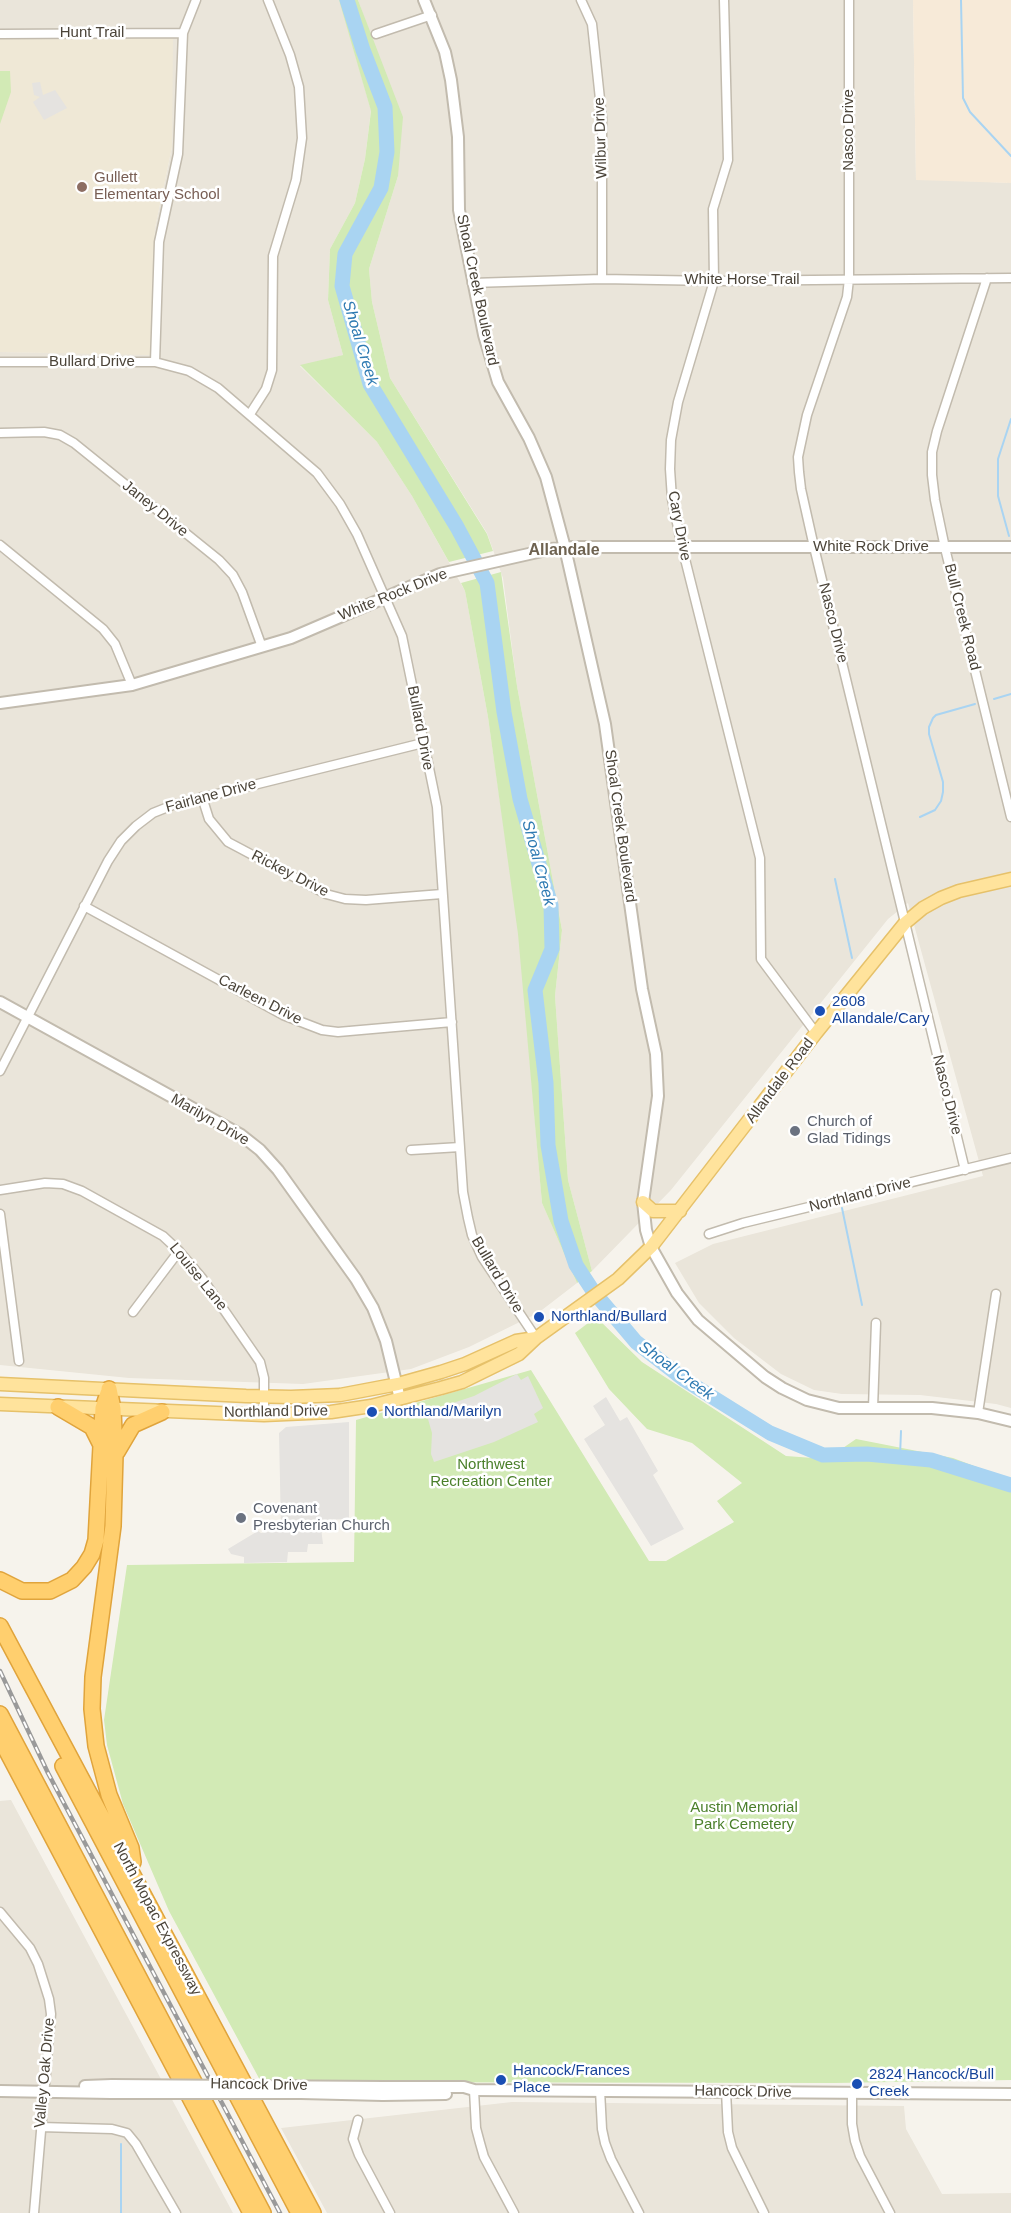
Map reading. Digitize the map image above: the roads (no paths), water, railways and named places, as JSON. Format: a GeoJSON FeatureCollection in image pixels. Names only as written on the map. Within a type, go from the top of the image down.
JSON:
{"type":"FeatureCollection","features":[{"type":"Feature","properties":{"kind":"highway"},"geometry":{"type":"LineString","coordinates":[[0,1580],[22,1591],[50,1591],[72,1580],[92,1554],[96,1540],[101,1446],[109,1389]]}},
{"type":"Feature","properties":{"kind":"highway"},"geometry":{"type":"LineString","coordinates":[[58,1407],[74,1414],[92,1427],[101,1446]]}},
{"type":"Feature","properties":{"kind":"highway"},"geometry":{"type":"LineString","coordinates":[[108,1408],[115,1455],[111,1556],[93,1677],[92,1709],[96,1746],[109,1795],[131,1848],[137,1880]]}},
{"type":"Feature","properties":{"kind":"highway"},"geometry":{"type":"LineString","coordinates":[[115,1455],[133,1425],[162,1412]]}},
{"type":"Feature","properties":{"kind":"highway","name":"North Mopac Expressway"},"geometry":{"type":"LineString","coordinates":[[0,1626],[71,1770],[137,1880],[313,2213]]}},
{"type":"Feature","properties":{"kind":"highway"},"geometry":{"type":"LineString","coordinates":[[0,1647],[71,1770],[299,2213]]}},
{"type":"Feature","properties":{"kind":"highway"},"geometry":{"type":"LineString","coordinates":[[0,1714],[263,2213]]}},
{"type":"Feature","properties":{"kind":"highway"},"geometry":{"type":"LineString","coordinates":[[0,1738],[251,2213]]}},
{"type":"Feature","properties":{"kind":"highway"},"geometry":{"type":"LineString","coordinates":[[0,1755],[30,1795]]}},
{"type":"Feature","properties":{"kind":"main road","name":"Allandale Road"},"geometry":{"type":"LineString","coordinates":[[651,1247],[816,1033],[905,923],[923,908],[941,898],[959,891],[1011,879]]}},
{"type":"Feature","properties":{"kind":"main road"},"geometry":{"type":"LineString","coordinates":[[643,1202],[653,1211],[680,1211]]}},
{"type":"Feature","properties":{"kind":"main road","name":"Northland Drive"},"geometry":{"type":"LineString","coordinates":[[0,1404],[264,1415],[335,1412],[400,1399],[462,1382],[519,1354],[536,1338],[618,1279],[651,1247]]}},
{"type":"Feature","properties":{"kind":"main road","name":"Northland Drive"},"geometry":{"type":"LineString","coordinates":[[0,1384],[291,1398],[340,1395],[398,1384],[465,1364],[516,1341],[536,1338]]}},
{"type":"Feature","properties":{"kind":"street"},"geometry":{"type":"LineString","coordinates":[[155,362],[159,242],[178,154],[183,33],[196,0]]}},
{"type":"Feature","properties":{"kind":"street"},"geometry":{"type":"LineString","coordinates":[[250,414],[266,389],[272,370],[273,256],[296,180],[302,138],[299,87],[290,55],[268,0]]}},
{"type":"Feature","properties":{"kind":"street","name":"Shoal Creek Boulevard"},"geometry":{"type":"LineString","coordinates":[[424,0],[432,15],[445,52],[451,80],[458,137],[459,210],[472,283],[490,358],[510,406],[539,457],[565,548],[606,724],[642,989],[656,1054],[658,1096],[643,1202],[646,1230],[651,1247],[677,1293],[698,1320],[765,1377],[782,1388],[807,1400],[838,1407],[932,1408],[978,1413],[1011,1421]]}},
{"type":"Feature","properties":{"kind":"street","name":"Wilbur Drive"},"geometry":{"type":"LineString","coordinates":[[581,0],[592,24],[602,118],[602,279]]}},
{"type":"Feature","properties":{"kind":"street","name":"Cary Drive"},"geometry":{"type":"LineString","coordinates":[[724,0],[728,160],[713,209],[714,281],[678,402],[671,440],[672,499],[760,858],[761,960],[816,1033]]}},
{"type":"Feature","properties":{"kind":"street","name":"Nasco Drive"},"geometry":{"type":"LineString","coordinates":[[849,0],[849,279],[847,297],[807,415],[798,457],[801,489],[965,1170]]}},
{"type":"Feature","properties":{"kind":"street"},"geometry":{"type":"LineString","coordinates":[[376,34],[432,15]]}},
{"type":"Feature","properties":{"kind":"street","name":"Hunt Trail"},"geometry":{"type":"LineString","coordinates":[[0,34],[183,33]]}},
{"type":"Feature","properties":{"kind":"street","name":"Bull Creek Road"},"geometry":{"type":"LineString","coordinates":[[987,278],[937,431],[932,453],[935,500],[945,548],[1011,817]]}},
{"type":"Feature","properties":{"kind":"street","name":"White Horse Trail"},"geometry":{"type":"LineString","coordinates":[[472,283],[602,279],[714,281],[1011,278]]}},
{"type":"Feature","properties":{"kind":"street","name":"Bullard Drive"},"geometry":{"type":"LineString","coordinates":[[0,362],[155,362],[189,371],[219,388],[317,473],[340,504],[357,534],[402,636],[437,807],[463,1192],[472,1235],[482,1257],[536,1338]]}},
{"type":"Feature","properties":{"kind":"street","name":"Janey Drive"},"geometry":{"type":"LineString","coordinates":[[0,433],[44,432],[60,435],[74,443],[219,560],[233,575],[242,592],[262,647]]}},
{"type":"Feature","properties":{"kind":"street"},"geometry":{"type":"LineString","coordinates":[[0,546],[103,629],[115,644],[132,685]]}},
{"type":"Feature","properties":{"kind":"street","name":"White Rock Drive"},"geometry":{"type":"LineString","coordinates":[[0,703],[132,685],[291,638],[440,574],[565,548],[1011,547]]}},
{"type":"Feature","properties":{"kind":"street","name":"Fairlane Drive"},"geometry":{"type":"LineString","coordinates":[[0,1071],[84,906],[121,841],[136,826],[153,813],[202,797],[423,743]]}},
{"type":"Feature","properties":{"kind":"street","name":"Rickey Drive"},"geometry":{"type":"LineString","coordinates":[[202,797],[209,819],[228,842],[326,894],[345,899],[366,900],[442,894]]}},
{"type":"Feature","properties":{"kind":"street","name":"Carleen Drive"},"geometry":{"type":"LineString","coordinates":[[84,906],[283,1015],[322,1030],[338,1032],[452,1022]]}},
{"type":"Feature","properties":{"kind":"street","name":"Marilyn Drive"},"geometry":{"type":"LineString","coordinates":[[0,1002],[241,1135],[260,1150],[278,1170],[373,1308],[386,1341],[400,1399]]}},
{"type":"Feature","properties":{"kind":"street"},"geometry":{"type":"LineString","coordinates":[[411,1150],[460,1147]]}},
{"type":"Feature","properties":{"kind":"street","name":"Northland Drive"},"geometry":{"type":"LineString","coordinates":[[709,1234],[743,1223],[1011,1158]]}},
{"type":"Feature","properties":{"kind":"street","name":"Louise Lane"},"geometry":{"type":"LineString","coordinates":[[0,1190],[45,1183],[63,1184],[82,1191],[163,1236],[202,1278],[256,1354],[264,1378],[264,1415]]}},
{"type":"Feature","properties":{"kind":"street"},"geometry":{"type":"LineString","coordinates":[[0,1214],[19,1361]]}},
{"type":"Feature","properties":{"kind":"street"},"geometry":{"type":"LineString","coordinates":[[133,1312],[179,1251]]}},
{"type":"Feature","properties":{"kind":"street"},"geometry":{"type":"LineString","coordinates":[[978,1413],[996,1294]]}},
{"type":"Feature","properties":{"kind":"street"},"geometry":{"type":"LineString","coordinates":[[873,1408],[876,1323]]}},
{"type":"Feature","properties":{"kind":"street","name":"Valley Oak Drive"},"geometry":{"type":"LineString","coordinates":[[0,1912],[30,1948],[38,1964],[49,1999],[50,2037],[40,2127],[34,2213]]}},
{"type":"Feature","properties":{"kind":"street","name":"Hancock Drive"},"geometry":{"type":"LineString","coordinates":[[0,2091],[44,2091],[57,2086],[112,2089],[383,2091],[464,2087],[474,2090],[1011,2094]]}},
{"type":"Feature","properties":{"kind":"street"},"geometry":{"type":"LineString","coordinates":[[474,2090],[476,2128],[484,2157],[514,2213]]}},
{"type":"Feature","properties":{"kind":"street"},"geometry":{"type":"LineString","coordinates":[[600,2090],[605,2144],[639,2213]]}},
{"type":"Feature","properties":{"kind":"street"},"geometry":{"type":"LineString","coordinates":[[726,2091],[728,2132],[732,2148],[764,2213]]}},
{"type":"Feature","properties":{"kind":"street"},"geometry":{"type":"LineString","coordinates":[[852,2093],[852,2124],[855,2141],[860,2156],[890,2213]]}},
{"type":"Feature","properties":{"kind":"street"},"geometry":{"type":"LineString","coordinates":[[358,2120],[353,2139],[390,2213]]}},
{"type":"Feature","properties":{"kind":"street"},"geometry":{"type":"LineString","coordinates":[[40,2127],[112,2129],[127,2133],[136,2144],[176,2213]]}},
{"type":"Feature","properties":{"kind":"waterway","name":"Shoal Creek"},"geometry":{"type":"LineString","coordinates":[[347,0],[385,107],[387,152],[381,188],[345,254],[342,286],[370,384],[457,527],[487,583],[504,712],[520,799],[551,905],[552,949],[535,990],[546,1083],[548,1145],[561,1221],[576,1265],[593,1291],[636,1342],[685,1380],[770,1433],[823,1455],[867,1454],[931,1460],[1011,1485]]}},
{"type":"Feature","properties":{"kind":"waterway"},"geometry":{"type":"LineString","coordinates":[[961,0],[963,98],[970,112],[1011,156]]}},
{"type":"Feature","properties":{"kind":"waterway"},"geometry":{"type":"LineString","coordinates":[[1009,536],[998,496],[998,459],[1011,419]]}},
{"type":"Feature","properties":{"kind":"waterway"},"geometry":{"type":"LineString","coordinates":[[994,699],[1011,694]]}},
{"type":"Feature","properties":{"kind":"waterway"},"geometry":{"type":"LineString","coordinates":[[920,817],[935,810],[941,801],[943,792],[943,782],[929,734],[933,718],[936,715],[975,704]]}},
{"type":"Feature","properties":{"kind":"waterway"},"geometry":{"type":"LineString","coordinates":[[835,879],[852,958]]}},
{"type":"Feature","properties":{"kind":"waterway"},"geometry":{"type":"LineString","coordinates":[[842,1208],[862,1305]]}},
{"type":"Feature","properties":{"kind":"waterway"},"geometry":{"type":"LineString","coordinates":[[900,1456],[901,1431]]}},
{"type":"Feature","properties":{"kind":"waterway"},"geometry":{"type":"LineString","coordinates":[[121,2144],[121,2213]]}},
{"type":"Feature","properties":{"kind":"railway"},"geometry":{"type":"LineString","coordinates":[[0,1671],[48,1773],[280,2213]]}},
{"type":"Feature","properties":{"kind":"place","name":"Gullett Elementary School"},"geometry":{"type":"Point","coordinates":[82,187]}},
{"type":"Feature","properties":{"kind":"place","name":"2608 Allandale/Cary"},"geometry":{"type":"Point","coordinates":[820,1011]}},
{"type":"Feature","properties":{"kind":"place","name":"Church of Glad Tidings"},"geometry":{"type":"Point","coordinates":[795,1131]}},
{"type":"Feature","properties":{"kind":"place","name":"Northland/Bullard"},"geometry":{"type":"Point","coordinates":[539,1317]}},
{"type":"Feature","properties":{"kind":"place","name":"Northland/Marilyn"},"geometry":{"type":"Point","coordinates":[372,1412]}},
{"type":"Feature","properties":{"kind":"place","name":"Covenant Presbyterian Church"},"geometry":{"type":"Point","coordinates":[241,1518]}},
{"type":"Feature","properties":{"kind":"place","name":"Hancock/Frances Place"},"geometry":{"type":"Point","coordinates":[501,2080]}},
{"type":"Feature","properties":{"kind":"place","name":"2824 Hancock/Bull Creek"},"geometry":{"type":"Point","coordinates":[857,2084]}},
{"type":"Feature","properties":{"kind":"district","name":"Allandale"},"geometry":{"type":"Point","coordinates":[564,551]}},
{"type":"Feature","properties":{"kind":"park label","name":"Northwest Recreation Center"},"geometry":{"type":"Point","coordinates":[491,1474]}},
{"type":"Feature","properties":{"kind":"park label","name":"Austin Memorial Park Cemetery"},"geometry":{"type":"Point","coordinates":[744,1816]}}]}
